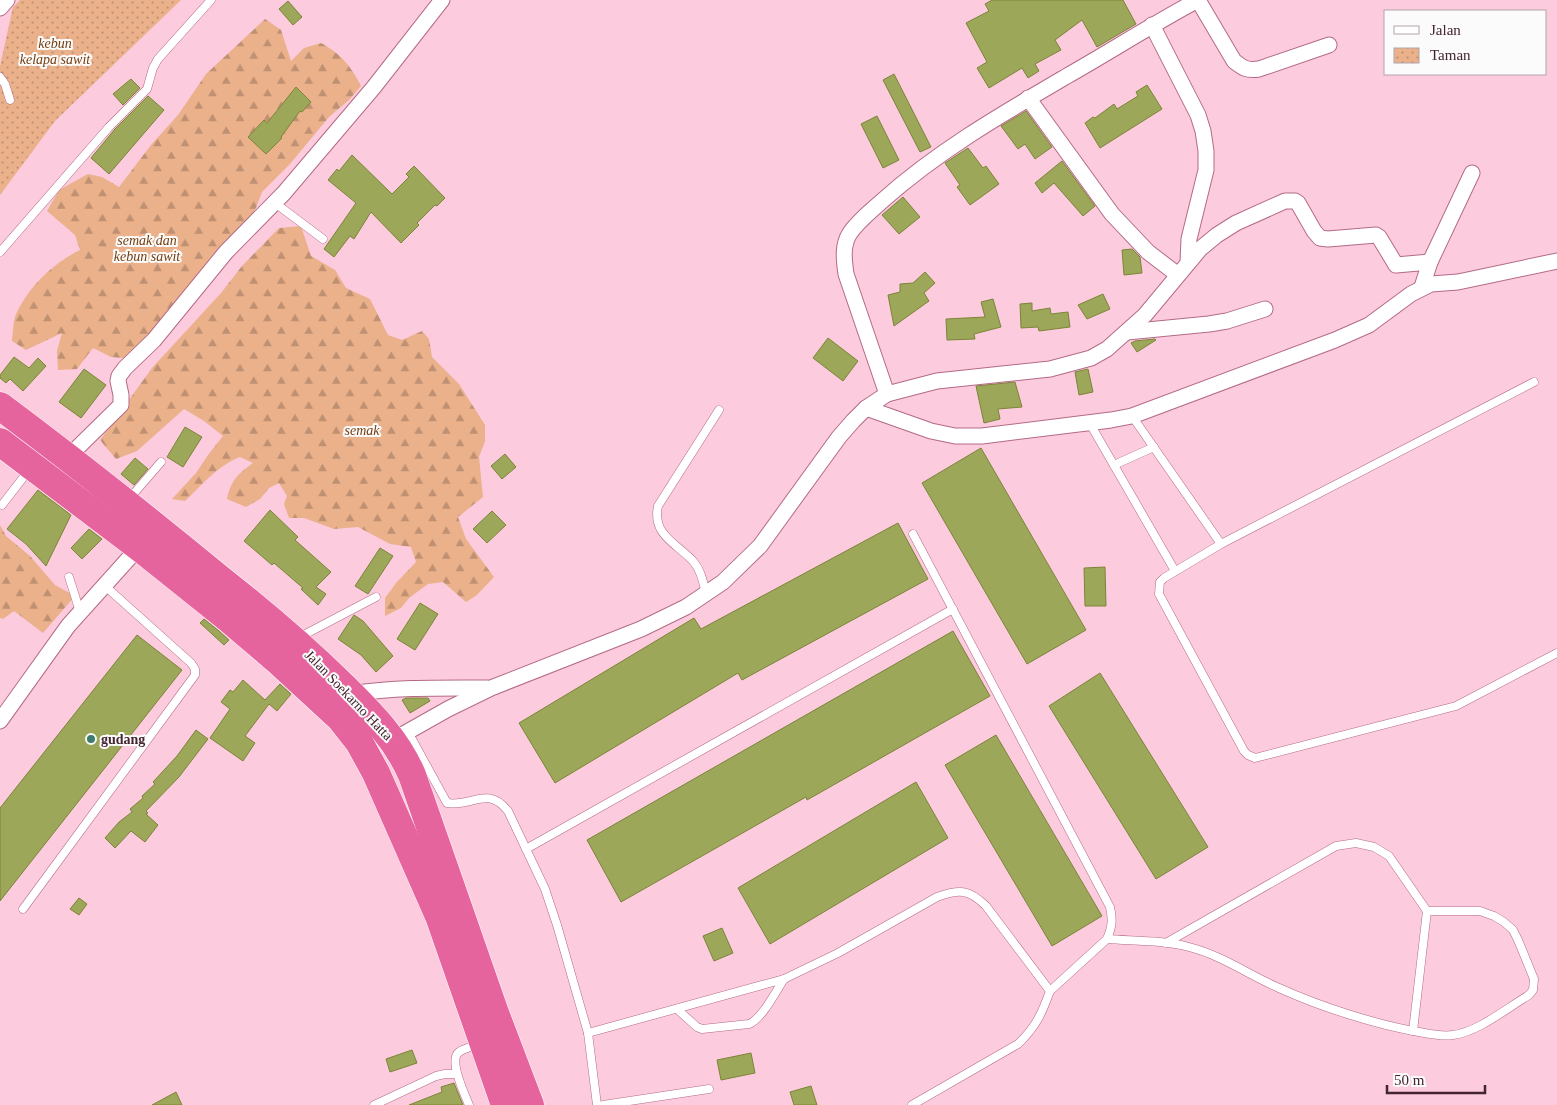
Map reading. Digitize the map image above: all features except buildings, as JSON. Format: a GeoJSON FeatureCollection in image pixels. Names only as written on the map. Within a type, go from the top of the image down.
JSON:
{"type":"FeatureCollection","features":[{"type":"Feature","properties":{"kind":"highway","name":"Jalan Soekarno Hatta"},"geometry":{"type":"LineString","coordinates":[[0,406],[126,502],[294,640],[374,716],[401,736],[403,755],[412,775],[495,1012],[530,1105]]}},
{"type":"Feature","properties":{"kind":"highway","name":"Jalan Soekarno Hatta"},"geometry":{"type":"LineString","coordinates":[[0,442],[139,547],[277,660],[340,718],[359,742],[376,773],[439,916],[505,1105]]}},
{"type":"Feature","properties":{"kind":"street"},"geometry":{"type":"LineString","coordinates":[[0,8],[7,0]]}},
{"type":"Feature","properties":{"kind":"street"},"geometry":{"type":"LineString","coordinates":[[67,458],[121,405],[118,381],[124,368],[154,340],[226,252],[275,203],[374,87],[442,0]]}},
{"type":"Feature","properties":{"kind":"street"},"geometry":{"type":"LineString","coordinates":[[887,394],[846,274],[844,260],[845,245],[849,234],[909,176],[977,129],[1152,25],[1198,0],[1234,61],[1243,68],[1250,70],[1258,69],[1329,45]]}},
{"type":"Feature","properties":{"kind":"street"},"geometry":{"type":"LineString","coordinates":[[1152,25],[1198,115],[1203,131],[1206,170],[1188,239],[1188,263]]}},
{"type":"Feature","properties":{"kind":"street"},"geometry":{"type":"LineString","coordinates":[[1028,98],[1112,214],[1148,252],[1178,275]]}},
{"type":"Feature","properties":{"kind":"street"},"geometry":{"type":"LineString","coordinates":[[1422,287],[1430,262],[1472,173]]}},
{"type":"Feature","properties":{"kind":"street"},"geometry":{"type":"LineString","coordinates":[[401,736],[491,688],[641,629],[686,607],[706,594],[723,582],[760,546],[839,437],[866,408],[887,394],[937,382],[1050,369],[1091,358],[1107,349],[1127,332],[1160,298],[1200,249],[1236,222],[1291,200],[1298,203],[1320,238],[1376,235],[1396,265],[1430,262]]}},
{"type":"Feature","properties":{"kind":"street"},"geometry":{"type":"LineString","coordinates":[[866,408],[955,436],[982,436],[1132,416],[1335,340],[1369,325],[1422,287],[1431,284],[1458,282],[1557,261]]}},
{"type":"Feature","properties":{"kind":"street"},"geometry":{"type":"LineString","coordinates":[[1127,332],[1209,324],[1226,321],[1265,309]]}},
{"type":"Feature","properties":{"kind":"street"},"geometry":{"type":"LineString","coordinates":[[0,721],[80,612],[139,547]]}},
{"type":"Feature","properties":{"kind":"street"},"geometry":{"type":"LineString","coordinates":[[351,694],[415,687],[491,688]]}},
{"type":"Feature","properties":{"kind":"lane"},"geometry":{"type":"LineString","coordinates":[[0,252],[109,126],[147,89],[153,68],[158,59],[211,0]]}},
{"type":"Feature","properties":{"kind":"lane"},"geometry":{"type":"LineString","coordinates":[[0,77],[5,84],[10,100]]}},
{"type":"Feature","properties":{"kind":"lane"},"geometry":{"type":"LineString","coordinates":[[275,203],[323,240]]}},
{"type":"Feature","properties":{"kind":"lane"},"geometry":{"type":"LineString","coordinates":[[1534,382],[1221,544],[1160,582],[1159,594],[1244,751],[1255,758],[1456,706],[1557,653]]}},
{"type":"Feature","properties":{"kind":"lane"},"geometry":{"type":"LineString","coordinates":[[706,594],[698,569],[660,530],[656,514],[658,506],[719,410]]}},
{"type":"Feature","properties":{"kind":"lane"},"geometry":{"type":"LineString","coordinates":[[1132,416],[1221,544]]}},
{"type":"Feature","properties":{"kind":"lane"},"geometry":{"type":"LineString","coordinates":[[1089,422],[1175,571]]}},
{"type":"Feature","properties":{"kind":"lane"},"geometry":{"type":"LineString","coordinates":[[1114,465],[1154,447]]}},
{"type":"Feature","properties":{"kind":"lane"},"geometry":{"type":"LineString","coordinates":[[126,502],[161,462]]}},
{"type":"Feature","properties":{"kind":"lane"},"geometry":{"type":"LineString","coordinates":[[2,505],[32,467]]}},
{"type":"Feature","properties":{"kind":"lane"},"geometry":{"type":"LineString","coordinates":[[912,1105],[1018,1044],[1029,1034],[1040,1019],[1050,991],[1107,939],[1112,929],[1113,918],[1110,907],[913,534]]}},
{"type":"Feature","properties":{"kind":"lane"},"geometry":{"type":"LineString","coordinates":[[69,577],[80,612]]}},
{"type":"Feature","properties":{"kind":"lane"},"geometry":{"type":"LineString","coordinates":[[22,909],[195,675],[195,670],[191,663],[104,585]]}},
{"type":"Feature","properties":{"kind":"lane"},"geometry":{"type":"LineString","coordinates":[[294,640],[376,597]]}},
{"type":"Feature","properties":{"kind":"lane"},"geometry":{"type":"LineString","coordinates":[[526,849],[953,610]]}},
{"type":"Feature","properties":{"kind":"lane"},"geometry":{"type":"LineString","coordinates":[[401,736],[447,803],[456,804],[488,798],[501,803],[508,811],[545,889],[557,924],[588,1033],[598,1105]]}},
{"type":"Feature","properties":{"kind":"lane"},"geometry":{"type":"LineString","coordinates":[[1166,943],[1336,846],[1356,843],[1374,847],[1390,856],[1427,911],[1413,1031]]}},
{"type":"Feature","properties":{"kind":"lane"},"geometry":{"type":"LineString","coordinates":[[588,1033],[784,979],[838,953],[951,891],[963,891],[976,895],[1050,991]]}},
{"type":"Feature","properties":{"kind":"lane"},"geometry":{"type":"LineString","coordinates":[[1107,939],[1166,943],[1189,947],[1279,988],[1320,1004],[1391,1027],[1413,1031],[1452,1036],[1471,1031],[1529,995],[1534,985],[1534,979],[1513,930],[1504,922],[1480,911],[1427,911]]}},
{"type":"Feature","properties":{"kind":"lane"},"geometry":{"type":"LineString","coordinates":[[677,1009],[697,1027],[702,1029],[753,1023],[784,979]]}},
{"type":"Feature","properties":{"kind":"lane"},"geometry":{"type":"LineString","coordinates":[[469,1105],[456,1074],[457,1054],[482,1042]]}},
{"type":"Feature","properties":{"kind":"lane"},"geometry":{"type":"LineString","coordinates":[[374,1105],[436,1076],[456,1074]]}},
{"type":"Feature","properties":{"kind":"lane"},"geometry":{"type":"LineString","coordinates":[[603,1105],[708,1089]]}},
{"type":"Feature","properties":{"kind":"green space","name":"kebun kelapa sawit"},"geometry":{"type":"Polygon","coordinates":[[[20,0],[181,0],[55,121],[0,195],[0,66],[13,7],[20,0]]]}},
{"type":"Feature","properties":{"kind":"green space","name":"semak dan kebun sawit"},"geometry":{"type":"Polygon","coordinates":[[[265,19],[281,30],[291,61],[304,48],[321,43],[345,61],[361,86],[349,100],[329,117],[290,164],[262,192],[256,208],[240,233],[135,359],[111,357],[93,348],[77,369],[58,370],[57,351],[62,333],[26,350],[12,341],[15,317],[33,287],[60,262],[80,250],[75,235],[47,211],[59,190],[88,174],[102,177],[119,187],[151,145],[178,115],[206,74],[265,19]]]}},
{"type":"Feature","properties":{"kind":"green space","name":"semak"},"geometry":{"type":"Polygon","coordinates":[[[301,226],[311,256],[335,270],[346,288],[370,299],[388,335],[402,340],[422,331],[429,339],[432,357],[459,384],[485,425],[485,441],[479,457],[483,497],[458,517],[466,539],[494,577],[477,595],[466,602],[443,582],[428,584],[409,598],[401,608],[385,616],[385,598],[416,562],[411,547],[390,544],[358,527],[334,529],[304,518],[289,518],[284,504],[287,496],[279,483],[269,488],[260,499],[246,507],[227,499],[236,478],[253,463],[240,457],[224,465],[185,501],[172,499],[196,473],[223,436],[204,421],[184,409],[137,451],[116,459],[100,440],[152,368],[221,293],[242,266],[279,228],[301,226]]]}},
{"type":"Feature","properties":{"kind":"green space"},"geometry":{"type":"Polygon","coordinates":[[[0,525],[6,536],[30,556],[55,585],[75,596],[43,633],[14,611],[3,619],[0,618],[0,525]]]}},
{"type":"Feature","properties":{"kind":"place","name":"gudang"},"geometry":{"type":"Point","coordinates":[91,739]}}]}
